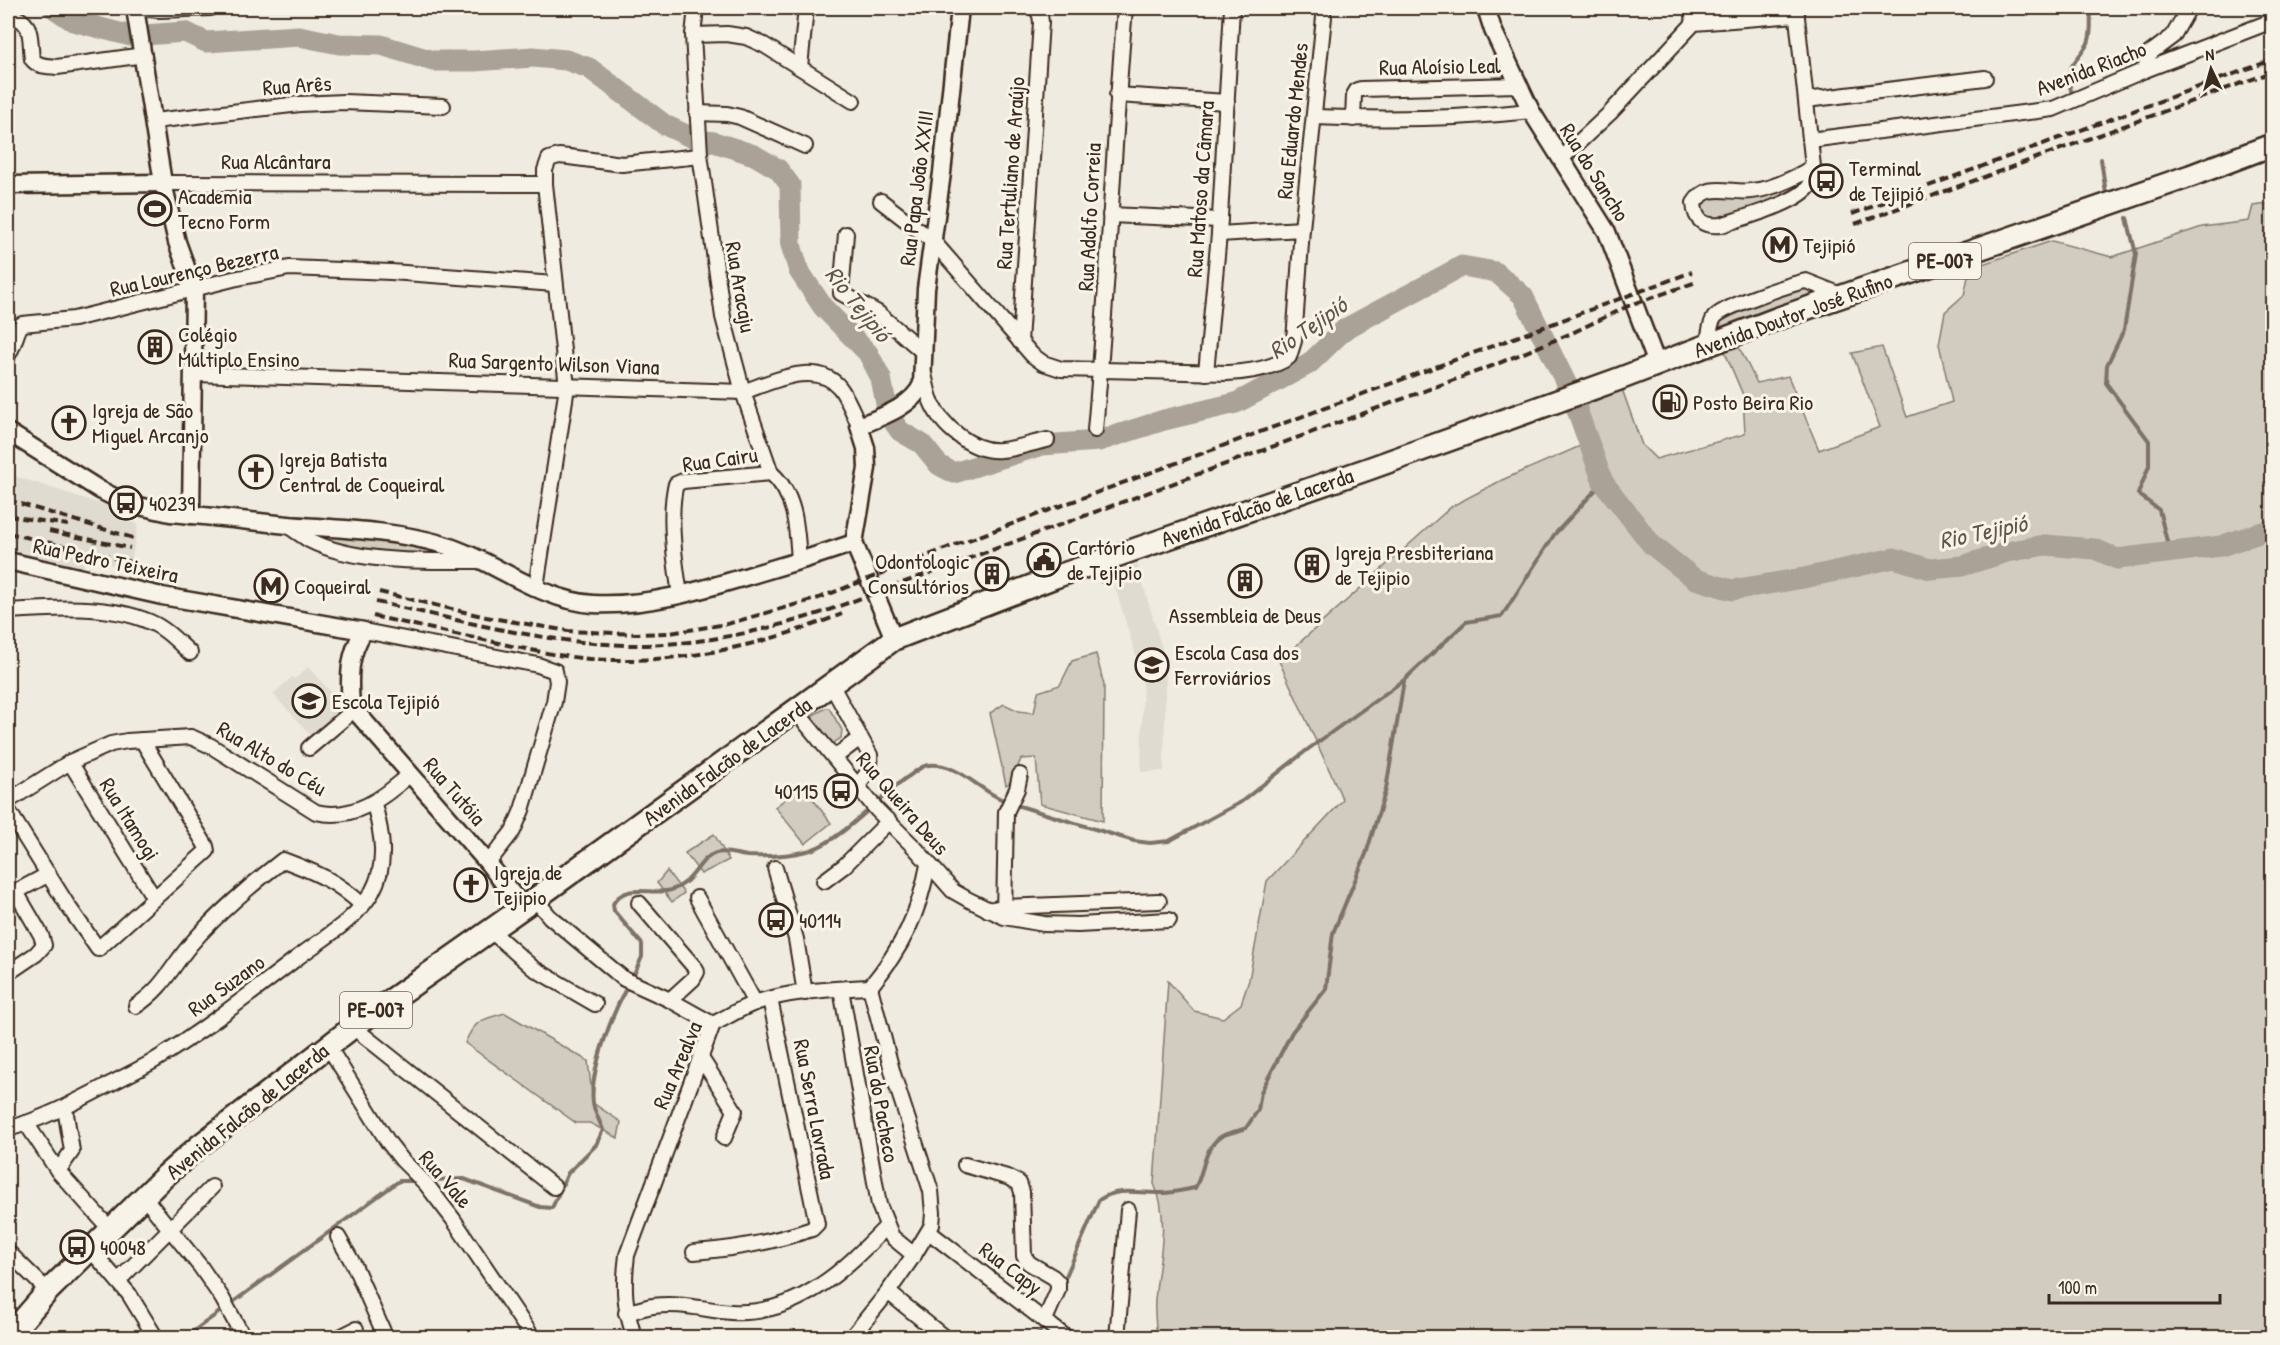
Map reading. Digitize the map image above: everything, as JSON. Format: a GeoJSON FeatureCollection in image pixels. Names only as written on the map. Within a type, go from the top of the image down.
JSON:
{"type":"FeatureCollection","features":[{"type":"Feature","properties":{"kind":"main road","name":"Avenida Doutor José Rufino"},"geometry":{"type":"LineString","coordinates":[[1569,397],[1844,296],[2190,176],[2272,145]]}},
{"type":"Feature","properties":{"kind":"main road","name":"Avenida Falcão de Lacerda"},"geometry":{"type":"LineString","coordinates":[[8,1337],[48,1291],[110,1229],[199,1146],[353,1027],[529,904],[894,639],[1044,581],[1103,569],[1569,397]]}},
{"type":"Feature","properties":{"kind":"street"},"geometry":{"type":"LineString","coordinates":[[191,515],[194,289],[177,242],[163,183],[136,11],[211,8]]}},
{"type":"Feature","properties":{"kind":"street","name":"Rua Aracaju"},"geometry":{"type":"LineString","coordinates":[[696,8],[693,35],[700,155],[723,317],[743,392],[771,474],[784,487],[790,499],[797,534],[799,561]]}},
{"type":"Feature","properties":{"kind":"street"},"geometry":{"type":"LineString","coordinates":[[800,67],[806,8]]}},
{"type":"Feature","properties":{"kind":"street","name":"Rua Papa João XXIII"},"geometry":{"type":"LineString","coordinates":[[960,8],[924,314],[924,374],[932,403],[967,443],[1000,450],[1047,440]]}},
{"type":"Feature","properties":{"kind":"street","name":"Rua Tertuliano de Araújo"},"geometry":{"type":"LineString","coordinates":[[1020,342],[1041,22],[1036,8]]}},
{"type":"Feature","properties":{"kind":"street","name":"Rua Adolfo Correia"},"geometry":{"type":"LineString","coordinates":[[1095,430],[1117,95],[1125,8]]}},
{"type":"Feature","properties":{"kind":"street","name":"Rua Matoso da Câmara"},"geometry":{"type":"LineString","coordinates":[[1206,373],[1220,220],[1232,8]]}},
{"type":"Feature","properties":{"kind":"street","name":"Rua do Sancho"},"geometry":{"type":"LineString","coordinates":[[1486,8],[1493,30],[1531,111],[1607,232],[1657,364]]}},
{"type":"Feature","properties":{"kind":"street"},"geometry":{"type":"LineString","coordinates":[[1692,8],[1694,23]]}},
{"type":"Feature","properties":{"kind":"street"},"geometry":{"type":"LineString","coordinates":[[2145,70],[2146,58],[2173,36],[2189,8]]}},
{"type":"Feature","properties":{"kind":"street"},"geometry":{"type":"LineString","coordinates":[[1561,159],[1610,113],[1694,23],[1796,11],[1814,167],[1812,182],[1809,188],[1797,197],[1721,225],[1707,226],[1697,218],[1694,203],[1704,192],[1723,189],[1750,192],[1798,176],[1814,167]]}},
{"type":"Feature","properties":{"kind":"street"},"geometry":{"type":"LineString","coordinates":[[8,15],[24,21],[29,27],[32,59],[38,64],[57,67],[144,52]]}},
{"type":"Feature","properties":{"kind":"street","name":"Rua Eduardo Mendes"},"geometry":{"type":"LineString","coordinates":[[1206,373],[1244,372],[1270,366],[1289,357],[1294,341],[1302,229],[1324,16]]}},
{"type":"Feature","properties":{"kind":"street","name":"Avenida Riacho"},"geometry":{"type":"LineString","coordinates":[[1810,140],[2040,112],[2067,105],[2145,70],[2272,21]]}},
{"type":"Feature","properties":{"kind":"street"},"geometry":{"type":"LineString","coordinates":[[693,35],[727,33],[764,45],[853,101]]}},
{"type":"Feature","properties":{"kind":"street"},"geometry":{"type":"LineString","coordinates":[[1806,100],[1985,78]]}},
{"type":"Feature","properties":{"kind":"street","name":"Rua Aloísio Leal"},"geometry":{"type":"LineString","coordinates":[[1353,118],[1354,95],[1357,90],[1361,89],[1518,85]]}},
{"type":"Feature","properties":{"kind":"street"},"geometry":{"type":"LineString","coordinates":[[1117,95],[1227,102]]}},
{"type":"Feature","properties":{"kind":"street","name":"Rua Arês"},"geometry":{"type":"LineString","coordinates":[[154,121],[300,104],[344,102],[443,106]]}},
{"type":"Feature","properties":{"kind":"street"},"geometry":{"type":"LineString","coordinates":[[1314,117],[1447,118],[1531,111]]}},
{"type":"Feature","properties":{"kind":"street"},"geometry":{"type":"LineString","coordinates":[[697,115],[728,114],[740,117],[805,146]]}},
{"type":"Feature","properties":{"kind":"street"},"geometry":{"type":"LineString","coordinates":[[536,587],[567,387],[545,184],[547,164],[549,159],[554,157],[622,164],[700,155]]}},
{"type":"Feature","properties":{"kind":"street","name":"Rua Alcântara"},"geometry":{"type":"LineString","coordinates":[[8,185],[545,184]]}},
{"type":"Feature","properties":{"kind":"street"},"geometry":{"type":"LineString","coordinates":[[881,201],[933,242],[1032,355],[1050,366],[1061,369],[1206,373]]}},
{"type":"Feature","properties":{"kind":"street"},"geometry":{"type":"LineString","coordinates":[[1110,215],[1220,220]]}},
{"type":"Feature","properties":{"kind":"street","name":"Rua Eduardo Mendes"},"geometry":{"type":"LineString","coordinates":[[1219,234],[1302,229]]}},
{"type":"Feature","properties":{"kind":"street"},"geometry":{"type":"LineString","coordinates":[[846,234],[841,293],[878,313],[923,352]]}},
{"type":"Feature","properties":{"kind":"street","name":"Rua Lourenço Bezerra"},"geometry":{"type":"LineString","coordinates":[[8,355],[22,324],[74,319],[260,273],[289,268],[390,272],[555,284]]}},
{"type":"Feature","properties":{"kind":"street","name":"Rua Sargento Wilson Viana"},"geometry":{"type":"LineString","coordinates":[[194,374],[743,392],[776,380],[804,374],[820,375],[832,380],[842,390],[860,426],[866,448],[863,496],[854,543]]}},
{"type":"Feature","properties":{"kind":"street","name":"Rua Papa João XXIII"},"geometry":{"type":"LineString","coordinates":[[860,426],[884,416],[916,396],[924,374]]}},
{"type":"Feature","properties":{"kind":"street"},"geometry":{"type":"LineString","coordinates":[[8,432],[100,490],[126,503],[147,509],[191,515],[379,532],[415,538],[442,544],[536,587],[590,603],[642,602],[680,594],[825,554],[854,543],[894,639]]}},
{"type":"Feature","properties":{"kind":"street","name":"Rua Cairu"},"geometry":{"type":"LineString","coordinates":[[680,594],[673,549],[676,484],[683,481],[771,474]]}},
{"type":"Feature","properties":{"kind":"street"},"geometry":{"type":"LineString","coordinates":[[286,524],[310,540],[348,554],[410,560],[480,561]]}},
{"type":"Feature","properties":{"kind":"street","name":"Rua Pedro Teixeira"},"geometry":{"type":"LineString","coordinates":[[8,561],[196,602],[364,631]]}},
{"type":"Feature","properties":{"kind":"street"},"geometry":{"type":"LineString","coordinates":[[8,611],[94,610],[126,615],[149,621],[160,627],[190,653]]}},
{"type":"Feature","properties":{"kind":"street"},"geometry":{"type":"LineString","coordinates":[[309,748],[352,708],[349,682],[352,656],[356,643],[364,631],[538,664],[555,671],[557,682],[554,702],[522,810],[513,831],[488,863]]}},
{"type":"Feature","properties":{"kind":"street"},"geometry":{"type":"LineString","coordinates":[[832,686],[870,755],[871,765],[859,789]]}},
{"type":"Feature","properties":{"kind":"street","name":"Rua Tutóia"},"geometry":{"type":"LineString","coordinates":[[352,708],[488,863],[529,904]]}},
{"type":"Feature","properties":{"kind":"street","name":"Rua Queira Deus"},"geometry":{"type":"LineString","coordinates":[[796,711],[877,810],[953,891],[988,909],[1044,924],[1078,925],[1169,920]]}},
{"type":"Feature","properties":{"kind":"street","name":"Rua Alto do Céu"},"geometry":{"type":"LineString","coordinates":[[8,801],[70,762],[111,744],[142,740],[191,737],[201,740],[316,812],[328,815],[340,814],[374,804],[410,774]]}},
{"type":"Feature","properties":{"kind":"street"},"geometry":{"type":"LineString","coordinates":[[835,757],[860,738]]}},
{"type":"Feature","properties":{"kind":"street"},"geometry":{"type":"LineString","coordinates":[[8,810],[98,949],[207,851],[142,740]]}},
{"type":"Feature","properties":{"kind":"street","name":"Rua Itamogi"},"geometry":{"type":"LineString","coordinates":[[70,762],[154,898]]}},
{"type":"Feature","properties":{"kind":"street"},"geometry":{"type":"LineString","coordinates":[[1004,912],[1005,819],[1020,775]]}},
{"type":"Feature","properties":{"kind":"street","name":"Rua Suzano"},"geometry":{"type":"LineString","coordinates":[[8,1129],[65,1108],[135,1072],[182,1043],[343,922],[372,893],[379,877],[382,862],[381,832],[374,804]]}},
{"type":"Feature","properties":{"kind":"street"},"geometry":{"type":"LineString","coordinates":[[824,881],[844,866],[889,821]]}},
{"type":"Feature","properties":{"kind":"street"},"geometry":{"type":"LineString","coordinates":[[136,1006],[161,986],[201,933],[283,860],[330,879],[342,886],[362,905]]}},
{"type":"Feature","properties":{"kind":"street"},"geometry":{"type":"LineString","coordinates":[[851,1338],[888,1292],[932,1225],[931,1191],[893,1074],[870,987],[889,964],[911,926],[924,888],[928,865]]}},
{"type":"Feature","properties":{"kind":"street"},"geometry":{"type":"LineString","coordinates":[[775,868],[796,939],[805,993]]}},
{"type":"Feature","properties":{"kind":"street"},"geometry":{"type":"LineString","coordinates":[[8,973],[36,954],[44,945],[41,935],[12,894],[49,874]]}},
{"type":"Feature","properties":{"kind":"street"},"geometry":{"type":"LineString","coordinates":[[697,898],[755,1003]]}},
{"type":"Feature","properties":{"kind":"street","name":"Rua Queira Deus"},"geometry":{"type":"LineString","coordinates":[[1004,912],[1159,901]]}},
{"type":"Feature","properties":{"kind":"street"},"geometry":{"type":"LineString","coordinates":[[639,903],[697,972],[693,979],[670,1000]]}},
{"type":"Feature","properties":{"kind":"street"},"geometry":{"type":"LineString","coordinates":[[529,904],[550,918],[629,982],[670,1000],[713,1024]]}},
{"type":"Feature","properties":{"kind":"street"},"geometry":{"type":"LineString","coordinates":[[490,930],[533,969],[595,1004]]}},
{"type":"Feature","properties":{"kind":"street","name":"Rua Arealva"},"geometry":{"type":"LineString","coordinates":[[635,1338],[626,1313],[623,1283],[627,1255],[713,1024],[755,1003],[771,999],[805,993],[870,987]]}},
{"type":"Feature","properties":{"kind":"street","name":"Rua do Pacheco"},"geometry":{"type":"LineString","coordinates":[[841,989],[879,1206],[887,1226]]}},
{"type":"Feature","properties":{"kind":"street","name":"Rua Serra Lavrada"},"geometry":{"type":"LineString","coordinates":[[694,1252],[764,1242],[815,1227],[817,1220],[802,1160],[771,999]]}},
{"type":"Feature","properties":{"kind":"street"},"geometry":{"type":"LineString","coordinates":[[353,1027],[554,1187]]}},
{"type":"Feature","properties":{"kind":"street","name":"Rua Vale"},"geometry":{"type":"LineString","coordinates":[[328,1046],[388,1142],[426,1184],[476,1250],[532,1338]]}},
{"type":"Feature","properties":{"kind":"street"},"geometry":{"type":"LineString","coordinates":[[700,1058],[735,1112],[724,1138]]}},
{"type":"Feature","properties":{"kind":"street"},"geometry":{"type":"LineString","coordinates":[[58,1171],[72,1151],[65,1108]]}},
{"type":"Feature","properties":{"kind":"street"},"geometry":{"type":"LineString","coordinates":[[26,1123],[58,1171],[110,1229]]}},
{"type":"Feature","properties":{"kind":"street"},"geometry":{"type":"LineString","coordinates":[[965,1165],[1007,1177],[1019,1183],[1022,1192],[1024,1256],[1029,1263],[1053,1277],[1058,1285],[1043,1338]]}},
{"type":"Feature","properties":{"kind":"street"},"geometry":{"type":"LineString","coordinates":[[118,1281],[212,1187]]}},
{"type":"Feature","properties":{"kind":"street"},"geometry":{"type":"LineString","coordinates":[[144,1197],[200,1266],[244,1338]]}},
{"type":"Feature","properties":{"kind":"street"},"geometry":{"type":"LineString","coordinates":[[1117,1338],[1128,1210]]}},
{"type":"Feature","properties":{"kind":"street"},"geometry":{"type":"LineString","coordinates":[[626,1313],[653,1306],[670,1305],[746,1312],[776,1307],[813,1291],[830,1280],[887,1226],[892,1237],[914,1255]]}},
{"type":"Feature","properties":{"kind":"street","name":"Rua Capy"},"geometry":{"type":"LineString","coordinates":[[928,1232],[1067,1338]]}},
{"type":"Feature","properties":{"kind":"street"},"geometry":{"type":"LineString","coordinates":[[338,1237],[354,1265],[386,1338]]}},
{"type":"Feature","properties":{"kind":"street"},"geometry":{"type":"LineString","coordinates":[[90,1249],[129,1294],[156,1338]]}},
{"type":"Feature","properties":{"kind":"street"},"geometry":{"type":"LineString","coordinates":[[8,1252],[48,1291]]}},
{"type":"Feature","properties":{"kind":"street"},"geometry":{"type":"LineString","coordinates":[[888,1292],[945,1338]]}},
{"type":"Feature","properties":{"kind":"street"},"geometry":{"type":"LineString","coordinates":[[338,1338],[356,1329]]}},
{"type":"Feature","properties":{"kind":"shaded area"},"geometry":{"type":"Polygon","coordinates":[[[1814,169],[1813,182],[1755,216],[1700,220],[1698,196],[1737,190],[1814,169]]]}},
{"type":"Feature","properties":{"kind":"shaded area"},"geometry":{"type":"Polygon","coordinates":[[[2272,183],[2272,1337],[1157,1337],[1155,1305],[1163,1226],[1159,1197],[1154,1184],[1168,981],[1194,1011],[1223,1018],[1241,1004],[1249,980],[1267,881],[1343,800],[1279,661],[1452,506],[1502,480],[1585,444],[1586,405],[1622,389],[1642,445],[1656,459],[1745,434],[1743,395],[1724,350],[1739,347],[1757,383],[1788,376],[1819,450],[1880,427],[1852,353],[1882,347],[1907,417],[1952,402],[1939,344],[1945,312],[1964,295],[1970,268],[2052,241],[2112,257],[2202,227],[2249,221],[2253,206],[2268,204],[2272,183]]]}},
{"type":"Feature","properties":{"kind":"shaded area"},"geometry":{"type":"Polygon","coordinates":[[[1807,281],[1833,294],[1710,334],[1713,321],[1807,281]]]}},
{"type":"Feature","properties":{"kind":"shaded area"},"geometry":{"type":"Polygon","coordinates":[[[8,474],[114,508],[138,525],[130,568],[85,559],[83,569],[8,555],[8,474]]]}},
{"type":"Feature","properties":{"kind":"shaded area"},"geometry":{"type":"Polygon","coordinates":[[[311,536],[364,537],[401,541],[436,550],[451,557],[368,554],[311,536]]]}},
{"type":"Feature","properties":{"kind":"shaded area","name":"Escola Casa dos Ferroviários"},"geometry":{"type":"Polygon","coordinates":[[[1137,564],[1166,662],[1164,771],[1141,772],[1143,670],[1140,669],[1111,574],[1137,564]]]}},
{"type":"Feature","properties":{"kind":"shaded area"},"geometry":{"type":"Polygon","coordinates":[[[1096,654],[1104,685],[1103,821],[1040,804],[1036,758],[1021,759],[1012,781],[1006,785],[990,713],[1004,704],[1019,711],[1034,713],[1038,692],[1060,685],[1072,661],[1096,654]]]}},
{"type":"Feature","properties":{"kind":"shaded area","name":"Escola Tejipió"},"geometry":{"type":"Polygon","coordinates":[[[308,667],[345,708],[313,738],[273,694],[292,677],[295,679],[308,667]]]}},
{"type":"Feature","properties":{"kind":"shaded area"},"geometry":{"type":"Polygon","coordinates":[[[829,708],[842,730],[841,738],[832,744],[812,722],[813,715],[829,708]]]}},
{"type":"Feature","properties":{"kind":"shaded area"},"geometry":{"type":"Polygon","coordinates":[[[803,786],[831,823],[805,844],[775,807],[803,786]]]}},
{"type":"Feature","properties":{"kind":"shaded area"},"geometry":{"type":"Polygon","coordinates":[[[714,834],[729,860],[701,874],[685,853],[714,834]]]}},
{"type":"Feature","properties":{"kind":"shaded area"},"geometry":{"type":"Polygon","coordinates":[[[667,871],[684,893],[672,902],[657,883],[667,871]]]}},
{"type":"Feature","properties":{"kind":"shaded area"},"geometry":{"type":"Polygon","coordinates":[[[505,1013],[588,1061],[593,1103],[621,1122],[618,1138],[590,1123],[576,1123],[465,1043],[472,1029],[480,1022],[505,1013]]]}},
{"type":"Feature","properties":{"kind":"waterway","name":"Rio Tejipió"},"geometry":{"type":"LineString","coordinates":[[54,8],[73,21],[131,36],[185,32],[206,42],[299,36],[339,44],[381,45],[433,61],[533,57],[566,60],[589,68],[665,125],[697,140],[714,142],[754,155],[778,169],[790,185],[791,245],[799,271],[823,307],[868,353],[881,378],[888,414],[900,431],[922,444],[939,465],[954,473],[1042,445],[1099,441],[1164,420],[1236,403],[1309,364],[1345,329],[1462,266],[1496,272],[1523,296],[1571,393],[1603,482],[1652,545],[1695,579],[1732,590],[1804,578],[1894,558],[1930,569],[1962,566],[2007,552],[2045,545],[2095,549],[2117,559],[2221,546],[2272,530]]}},
{"type":"Feature","properties":{"kind":"waterway"},"geometry":{"type":"LineString","coordinates":[[2073,96],[2069,73],[2089,41],[2090,8]]}},
{"type":"Feature","properties":{"kind":"waterway"},"geometry":{"type":"LineString","coordinates":[[2101,159],[2106,194]]}},
{"type":"Feature","properties":{"kind":"waterway"},"geometry":{"type":"LineString","coordinates":[[2127,218],[2136,254],[2124,330],[2107,365],[2106,383],[2149,441],[2149,466],[2138,494],[2159,510],[2170,553]]}},
{"type":"Feature","properties":{"kind":"waterway"},"geometry":{"type":"LineString","coordinates":[[1013,804],[1134,841],[1150,843],[1169,841],[1241,802],[1307,750],[1404,680],[1466,622],[1502,616],[1554,535],[1603,482]]}},
{"type":"Feature","properties":{"kind":"waterway"},"geometry":{"type":"LineString","coordinates":[[1063,1283],[1099,1200],[1114,1193],[1165,1193],[1195,1188],[1212,1145],[1224,1135],[1246,1128],[1258,1110],[1261,1092],[1292,1032],[1326,989],[1333,933],[1366,854],[1386,789],[1404,681]]}},
{"type":"Feature","properties":{"kind":"waterway"},"geometry":{"type":"LineString","coordinates":[[632,979],[642,957],[642,944],[614,911],[613,904],[624,893],[671,890],[686,882],[704,860],[716,853],[763,856],[811,850],[823,845],[860,818],[895,786],[926,765],[950,768],[1006,801]]}},
{"type":"Feature","properties":{"kind":"waterway"},"geometry":{"type":"LineString","coordinates":[[427,1180],[464,1179],[540,1207],[552,1208],[568,1173],[596,1145],[603,1130],[593,1103],[595,1075],[609,1026],[628,985]]}},
{"type":"Feature","properties":{"kind":"waterway"},"geometry":{"type":"LineString","coordinates":[[184,1338],[399,1181],[417,1181]]}},
{"type":"Feature","properties":{"kind":"waterway"},"geometry":{"type":"LineString","coordinates":[[1037,1338],[1043,1325]]}},
{"type":"Feature","properties":{"kind":"railway"},"geometry":{"type":"LineString","coordinates":[[1852,214],[2272,60]]}},
{"type":"Feature","properties":{"kind":"railway"},"geometry":{"type":"LineString","coordinates":[[1855,224],[2272,72]]}},
{"type":"Feature","properties":{"kind":"railway"},"geometry":{"type":"LineString","coordinates":[[379,592],[486,617],[568,631],[670,633],[727,624],[819,598],[947,548],[1692,272]]}},
{"type":"Feature","properties":{"kind":"railway"},"geometry":{"type":"LineString","coordinates":[[376,602],[501,630],[564,640],[628,645],[703,640],[778,625],[826,611],[1492,366],[1572,333],[1628,306],[1696,282]]}},
{"type":"Feature","properties":{"kind":"railway"},"geometry":{"type":"LineString","coordinates":[[8,500],[133,538]]}},
{"type":"Feature","properties":{"kind":"railway"},"geometry":{"type":"LineString","coordinates":[[8,516],[68,525]]}},
{"type":"Feature","properties":{"kind":"railway"},"geometry":{"type":"LineString","coordinates":[[49,531],[130,548]]}},
{"type":"Feature","properties":{"kind":"railway"},"geometry":{"type":"LineString","coordinates":[[8,533],[131,562]]}},
{"type":"Feature","properties":{"kind":"railway"},"geometry":{"type":"LineString","coordinates":[[373,616],[539,652],[570,657],[645,660],[703,654],[759,642],[842,614]]}},
{"type":"Feature","properties":{"kind":"place","name":"Terminal de Tejipió"},"geometry":{"type":"Point","coordinates":[1826,181]}},
{"type":"Feature","properties":{"kind":"place","name":"Academia Tecno Form"},"geometry":{"type":"Point","coordinates":[155,209]}},
{"type":"Feature","properties":{"kind":"place","name":"Tejipió"},"geometry":{"type":"Point","coordinates":[1780,245]}},
{"type":"Feature","properties":{"kind":"place","name":"Colégio Múltiplo Ensino"},"geometry":{"type":"Point","coordinates":[155,347]}},
{"type":"Feature","properties":{"kind":"place","name":"Posto Beira Rio"},"geometry":{"type":"Point","coordinates":[1670,402]}},
{"type":"Feature","properties":{"kind":"place","name":"Igreja de São Miguel Arcanjo"},"geometry":{"type":"Point","coordinates":[69,423]}},
{"type":"Feature","properties":{"kind":"place","name":"Igreja Batista Central de Coqueiral"},"geometry":{"type":"Point","coordinates":[256,472]}},
{"type":"Feature","properties":{"kind":"place","name":"40239"},"geometry":{"type":"Point","coordinates":[126,503]}},
{"type":"Feature","properties":{"kind":"place","name":"Cartório de Tejipio"},"geometry":{"type":"Point","coordinates":[1044,560]}},
{"type":"Feature","properties":{"kind":"place","name":"Igreja Presbiteriana de Tejipio"},"geometry":{"type":"Point","coordinates":[1312,565]}},
{"type":"Feature","properties":{"kind":"place","name":"Odontologic Consultórios"},"geometry":{"type":"Point","coordinates":[992,574]}},
{"type":"Feature","properties":{"kind":"place","name":"Assembleia de Deus"},"geometry":{"type":"Point","coordinates":[1245,581]}},
{"type":"Feature","properties":{"kind":"place","name":"Coqueiral"},"geometry":{"type":"Point","coordinates":[271,586]}},
{"type":"Feature","properties":{"kind":"place","name":"Escola Casa dos Ferroviários"},"geometry":{"type":"Point","coordinates":[1152,665]}},
{"type":"Feature","properties":{"kind":"place","name":"Escola Tejipió"},"geometry":{"type":"Point","coordinates":[309,701]}},
{"type":"Feature","properties":{"kind":"place","name":"40115"},"geometry":{"type":"Point","coordinates":[841,791]}},
{"type":"Feature","properties":{"kind":"place","name":"Igreja de Tejipio"},"geometry":{"type":"Point","coordinates":[471,885]}},
{"type":"Feature","properties":{"kind":"place","name":"40114"},"geometry":{"type":"Point","coordinates":[776,920]}},
{"type":"Feature","properties":{"kind":"place","name":"40048"},"geometry":{"type":"Point","coordinates":[77,1247]}}]}
